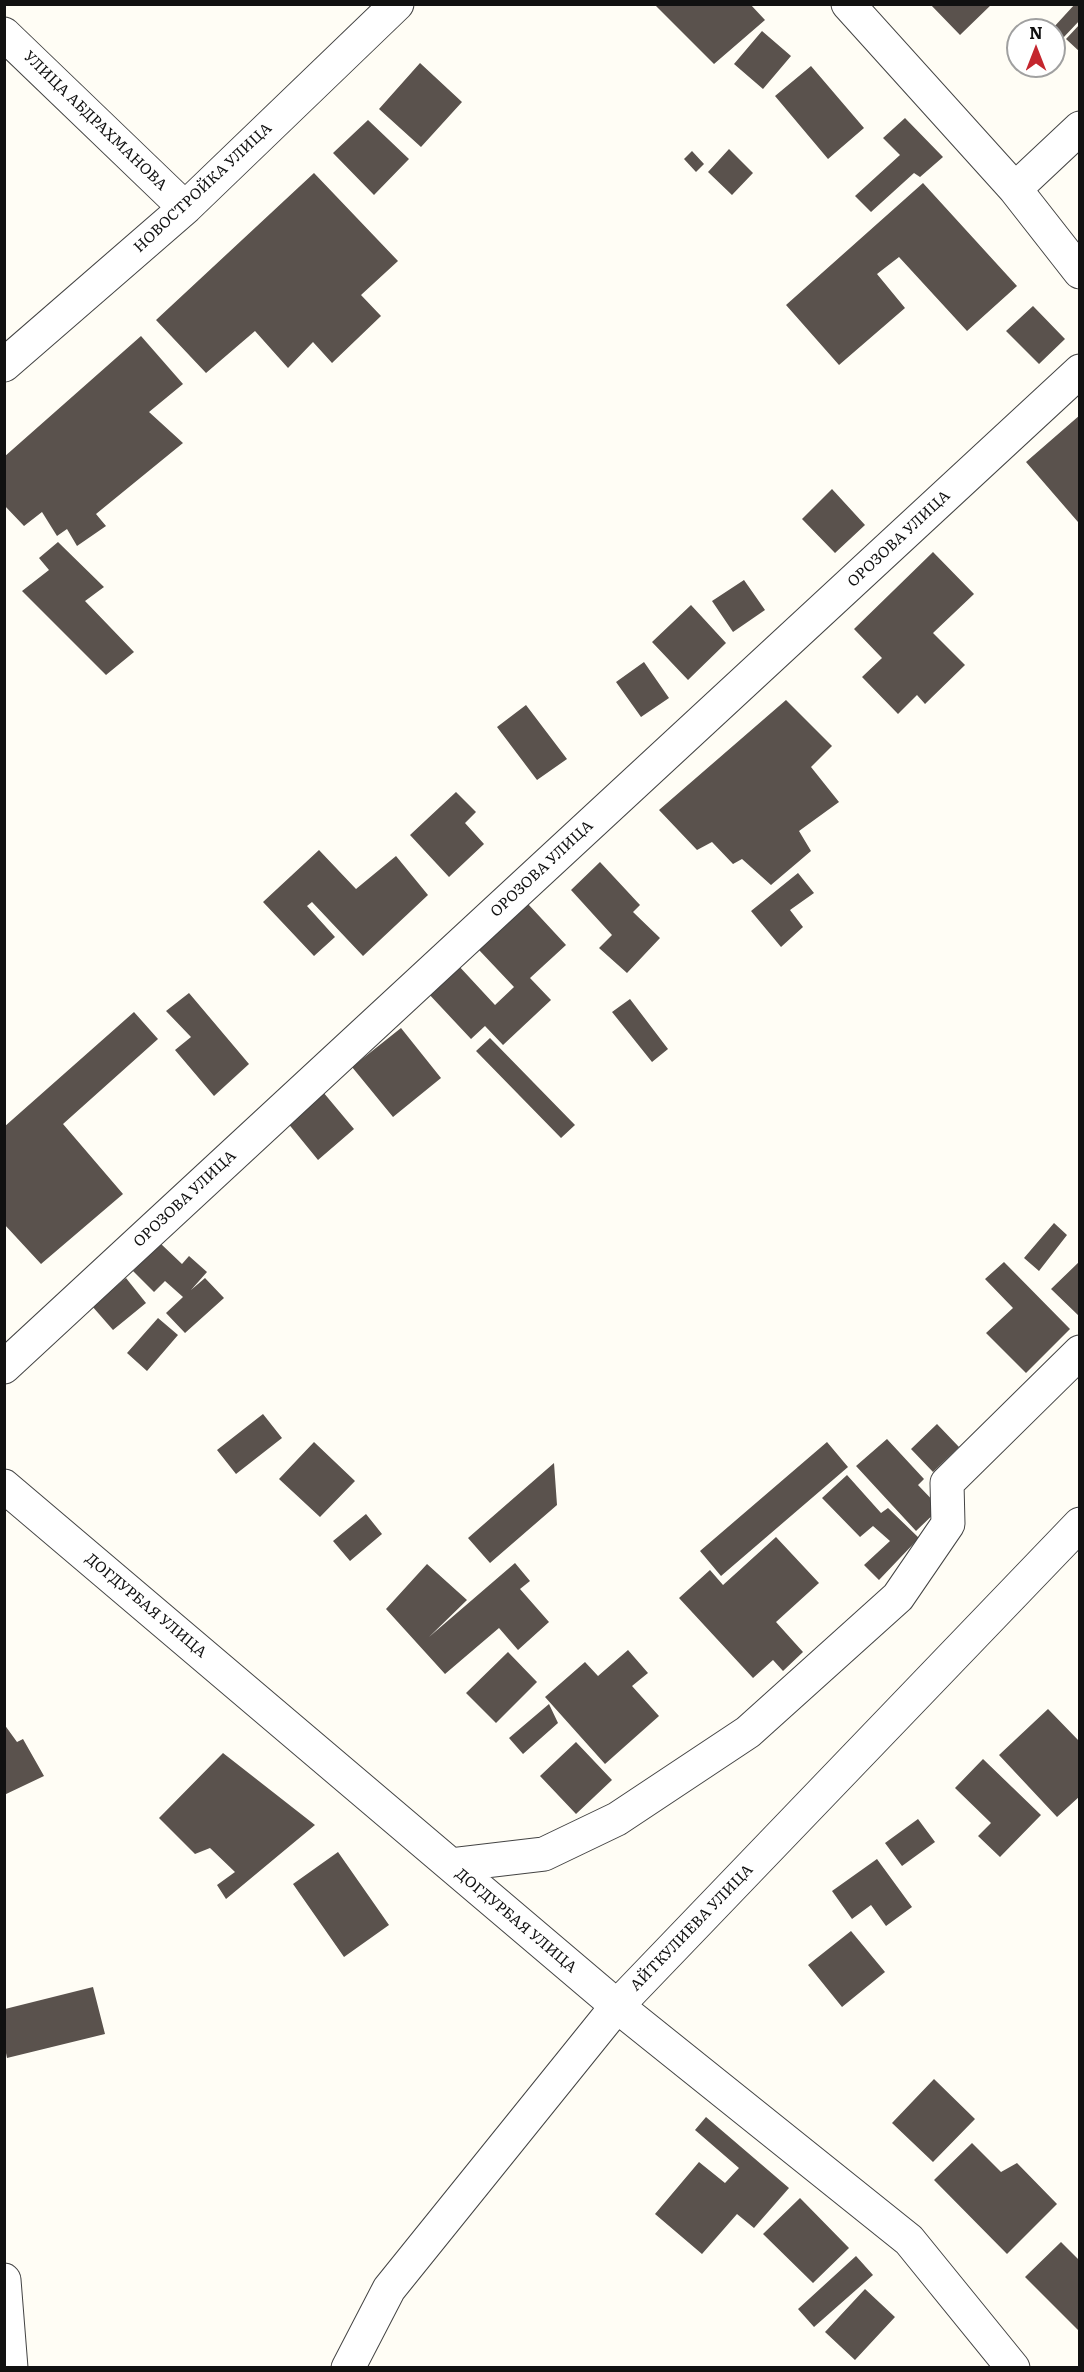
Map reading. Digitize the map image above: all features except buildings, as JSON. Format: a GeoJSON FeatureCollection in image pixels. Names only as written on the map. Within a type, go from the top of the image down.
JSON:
{"type":"FeatureCollection","features":[{"type":"Feature","properties":{"kind":"street","name":"НОВОСТРОЙКА УЛИЦА"},"geometry":{"type":"LineString","coordinates":[[4,365],[185,208],[397,4]]}},
{"type":"Feature","properties":{"kind":"street"},"geometry":{"type":"LineString","coordinates":[[848,4],[1015,189],[1080,272]]}},
{"type":"Feature","properties":{"kind":"street","name":"УЛИЦА АБДРАХМАНОВА"},"geometry":{"type":"LineString","coordinates":[[4,34],[185,208]]}},
{"type":"Feature","properties":{"kind":"street"},"geometry":{"type":"LineString","coordinates":[[1015,189],[1080,128]]}},
{"type":"Feature","properties":{"kind":"street","name":"ОРОЗОВА УЛИЦА"},"geometry":{"type":"LineString","coordinates":[[4,1366],[1080,371]]}},
{"type":"Feature","properties":{"kind":"street"},"geometry":{"type":"LineString","coordinates":[[451,1865],[544,1854],[617,1819],[748,1732],[898,1597],[948,1524],[948,1484],[1080,1352]]}},
{"type":"Feature","properties":{"kind":"street","name":"ДОГДУРБАЯ УЛИЦА"},"geometry":{"type":"LineString","coordinates":[[4,1486],[617,2006],[909,2240],[1013,2367]]}},
{"type":"Feature","properties":{"kind":"street","name":"АЙТКУЛИЕВА УЛИЦА"},"geometry":{"type":"LineString","coordinates":[[348,2367],[389,2289],[617,2006],[1080,1524]]}},
{"type":"Feature","properties":{"kind":"street"},"geometry":{"type":"LineString","coordinates":[[4,2280],[11,2367]]}}]}
